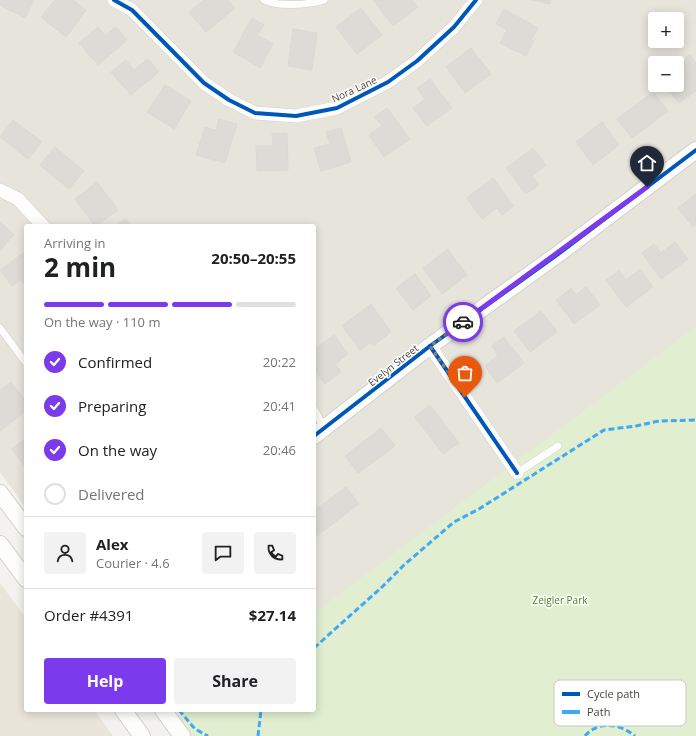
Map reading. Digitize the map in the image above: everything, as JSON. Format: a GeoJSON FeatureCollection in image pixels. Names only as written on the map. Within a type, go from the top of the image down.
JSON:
{"type":"FeatureCollection","features":[{"type":"Feature","properties":{"kind":"street","name":"Nora Lane"},"geometry":{"type":"LineString","coordinates":[[114,0],[132,10],[204,83],[229,100],[255,113],[289,116],[337,108],[388,82],[418,61],[454,27],[476,0]]}},
{"type":"Feature","properties":{"kind":"street","name":"Evelyn Street"},"geometry":{"type":"LineString","coordinates":[[319,432],[430,346],[561,252],[696,150]]}},
{"type":"Feature","properties":{"kind":"street"},"geometry":{"type":"LineString","coordinates":[[0,190],[18,199],[41,224]]}},
{"type":"Feature","properties":{"kind":"street"},"geometry":{"type":"LineString","coordinates":[[430,346],[517,473]]}},
{"type":"Feature","properties":{"kind":"street"},"geometry":{"type":"LineString","coordinates":[[0,493],[24,525]]}},
{"type":"Feature","properties":{"kind":"street"},"geometry":{"type":"LineString","coordinates":[[2,552],[24,577]]}},
{"type":"Feature","properties":{"kind":"street"},"geometry":{"type":"LineString","coordinates":[[124,712],[142,736]]}},
{"type":"Feature","properties":{"kind":"street"},"geometry":{"type":"LineString","coordinates":[[164,712],[181,736]]}},
{"type":"Feature","properties":{"kind":"lane"},"geometry":{"type":"LineString","coordinates":[[264,0],[270,3],[295,4],[317,3],[324,0]]}},
{"type":"Feature","properties":{"kind":"lane"},"geometry":{"type":"LineString","coordinates":[[0,328],[24,360]]}},
{"type":"Feature","properties":{"kind":"lane"},"geometry":{"type":"LineString","coordinates":[[316,418],[319,432]]}},
{"type":"Feature","properties":{"kind":"lane"},"geometry":{"type":"LineString","coordinates":[[517,473],[558,446]]}},
{"type":"Feature","properties":{"kind":"shaded area"},"geometry":{"type":"Polygon","coordinates":[[[0,0],[696,0],[696,327],[316,612],[316,224],[24,224],[24,505],[0,472],[0,0]]]}},
{"type":"Feature","properties":{"kind":"shaded area"},"geometry":{"type":"Polygon","coordinates":[[[0,583],[24,615],[24,712],[95,712],[113,736],[0,736],[0,583]]]}},
{"type":"Feature","properties":{"kind":"green space","name":"Zeigler Park"},"geometry":{"type":"Polygon","coordinates":[[[696,327],[696,736],[191,736],[177,717],[183,712],[316,712],[316,612],[696,327]]]}},
{"type":"Feature","properties":{"kind":"building"},"geometry":{"type":"Polygon","coordinates":[[[1,0],[34,0],[25,18],[0,5],[1,0]]]}},
{"type":"Feature","properties":{"kind":"building"},"geometry":{"type":"Polygon","coordinates":[[[55,0],[73,0],[86,10],[66,37],[41,17],[55,0]]]}},
{"type":"Feature","properties":{"kind":"building"},"geometry":{"type":"Polygon","coordinates":[[[204,0],[228,0],[235,8],[206,32],[189,12],[204,0]]]}},
{"type":"Feature","properties":{"kind":"building"},"geometry":{"type":"Polygon","coordinates":[[[373,0],[412,0],[418,7],[393,26],[373,0]]]}},
{"type":"Feature","properties":{"kind":"building"},"geometry":{"type":"Polygon","coordinates":[[[532,0],[551,0],[550,4],[532,0]]]}},
{"type":"Feature","properties":{"kind":"building"},"geometry":{"type":"Polygon","coordinates":[[[361,8],[382,35],[357,54],[336,27],[361,8]]]}},
{"type":"Feature","properties":{"kind":"building"},"geometry":{"type":"Polygon","coordinates":[[[504,9],[538,28],[531,40],[534,41],[526,56],[500,43],[507,30],[496,24],[504,9]]]}},
{"type":"Feature","properties":{"kind":"building"},"geometry":{"type":"Polygon","coordinates":[[[252,18],[264,25],[257,35],[273,44],[260,68],[233,52],[252,18]]]}},
{"type":"Feature","properties":{"kind":"building"},"geometry":{"type":"Polygon","coordinates":[[[98,27],[105,36],[116,27],[127,40],[98,65],[79,43],[98,27]]]}},
{"type":"Feature","properties":{"kind":"building"},"geometry":{"type":"Polygon","coordinates":[[[293,29],[317,33],[312,70],[288,66],[293,29]]]}},
{"type":"Feature","properties":{"kind":"building"},"geometry":{"type":"Polygon","coordinates":[[[471,48],[491,74],[465,93],[446,67],[471,48]]]}},
{"type":"Feature","properties":{"kind":"building"},"geometry":{"type":"Polygon","coordinates":[[[690,55],[696,63],[696,91],[679,103],[670,92],[684,92],[684,60],[690,55]]]}},
{"type":"Feature","properties":{"kind":"building"},"geometry":{"type":"Polygon","coordinates":[[[148,59],[159,72],[131,95],[111,72],[126,60],[134,70],[148,59]]]}},
{"type":"Feature","properties":{"kind":"building"},"geometry":{"type":"Polygon","coordinates":[[[430,79],[452,108],[427,126],[413,108],[425,99],[417,88],[430,79]]]}},
{"type":"Feature","properties":{"kind":"building"},"geometry":{"type":"Polygon","coordinates":[[[165,85],[191,101],[174,129],[147,112],[165,85]]]}},
{"type":"Feature","properties":{"kind":"building"},"geometry":{"type":"Polygon","coordinates":[[[653,92],[668,111],[632,138],[617,119],[653,92]]]}},
{"type":"Feature","properties":{"kind":"building"},"geometry":{"type":"Polygon","coordinates":[[[387,108],[410,139],[384,157],[369,135],[382,126],[375,117],[387,108]]]}},
{"type":"Feature","properties":{"kind":"building"},"geometry":{"type":"Polygon","coordinates":[[[219,119],[237,124],[225,163],[196,155],[205,127],[216,130],[219,119]]]}},
{"type":"Feature","properties":{"kind":"building"},"geometry":{"type":"Polygon","coordinates":[[[13,120],[42,142],[28,159],[0,137],[13,120]]]}},
{"type":"Feature","properties":{"kind":"building"},"geometry":{"type":"Polygon","coordinates":[[[602,122],[619,145],[593,165],[576,142],[602,122]]]}},
{"type":"Feature","properties":{"kind":"building"},"geometry":{"type":"Polygon","coordinates":[[[341,128],[351,162],[321,171],[314,148],[330,144],[326,132],[341,128]]]}},
{"type":"Feature","properties":{"kind":"building"},"geometry":{"type":"Polygon","coordinates":[[[272,133],[287,133],[288,170],[257,171],[256,146],[273,146],[272,133]]]}},
{"type":"Feature","properties":{"kind":"building"},"geometry":{"type":"Polygon","coordinates":[[[55,147],[84,171],[69,189],[40,165],[55,147]]]}},
{"type":"Feature","properties":{"kind":"building"},"geometry":{"type":"Polygon","coordinates":[[[533,148],[546,165],[532,176],[539,185],[526,194],[506,168],[533,148]]]}},
{"type":"Feature","properties":{"kind":"building"},"geometry":{"type":"Polygon","coordinates":[[[493,178],[514,206],[502,215],[497,208],[482,219],[467,198],[493,178]]]}},
{"type":"Feature","properties":{"kind":"building"},"geometry":{"type":"Polygon","coordinates":[[[97,182],[118,210],[98,224],[94,224],[75,199],[97,182]]]}},
{"type":"Feature","properties":{"kind":"building"},"geometry":{"type":"Polygon","coordinates":[[[696,194],[696,225],[693,227],[678,208],[696,194]]]}},
{"type":"Feature","properties":{"kind":"building"},"geometry":{"type":"Polygon","coordinates":[[[125,219],[129,224],[119,224],[125,219]]]}},
{"type":"Feature","properties":{"kind":"building"},"geometry":{"type":"Polygon","coordinates":[[[0,222],[14,234],[0,251],[0,222]]]}},
{"type":"Feature","properties":{"kind":"building"},"geometry":{"type":"Polygon","coordinates":[[[675,242],[688,259],[661,279],[642,253],[654,244],[661,253],[675,242]]]}},
{"type":"Feature","properties":{"kind":"building"},"geometry":{"type":"Polygon","coordinates":[[[448,249],[467,275],[442,294],[423,268],[448,249]]]}},
{"type":"Feature","properties":{"kind":"building"},"geometry":{"type":"Polygon","coordinates":[[[24,252],[24,283],[21,279],[12,286],[0,270],[24,252]]]}},
{"type":"Feature","properties":{"kind":"building"},"geometry":{"type":"Polygon","coordinates":[[[640,269],[653,287],[626,307],[606,280],[619,271],[626,280],[640,269]]]}},
{"type":"Feature","properties":{"kind":"building"},"geometry":{"type":"Polygon","coordinates":[[[415,274],[431,296],[413,310],[396,288],[415,274]]]}},
{"type":"Feature","properties":{"kind":"building"},"geometry":{"type":"Polygon","coordinates":[[[586,287],[600,305],[574,324],[556,300],[571,288],[576,295],[586,287]]]}},
{"type":"Feature","properties":{"kind":"building"},"geometry":{"type":"Polygon","coordinates":[[[371,304],[391,332],[374,345],[371,342],[360,350],[342,326],[371,304]]]}},
{"type":"Feature","properties":{"kind":"building"},"geometry":{"type":"Polygon","coordinates":[[[541,311],[557,332],[530,352],[514,331],[541,311]]]}},
{"type":"Feature","properties":{"kind":"building"},"geometry":{"type":"Polygon","coordinates":[[[334,335],[348,354],[335,364],[341,372],[325,384],[316,372],[316,348],[334,335]]]}},
{"type":"Feature","properties":{"kind":"building"},"geometry":{"type":"Polygon","coordinates":[[[504,337],[524,363],[497,383],[485,366],[498,355],[492,346],[504,337]]]}},
{"type":"Feature","properties":{"kind":"building"},"geometry":{"type":"Polygon","coordinates":[[[11,382],[24,398],[24,413],[0,431],[0,390],[11,382]]]}},
{"type":"Feature","properties":{"kind":"building"},"geometry":{"type":"Polygon","coordinates":[[[430,405],[459,443],[443,454],[415,417],[430,405]]]}},
{"type":"Feature","properties":{"kind":"building"},"geometry":{"type":"Polygon","coordinates":[[[381,428],[395,446],[358,473],[345,456],[381,428]]]}},
{"type":"Feature","properties":{"kind":"building"},"geometry":{"type":"Polygon","coordinates":[[[24,440],[24,465],[12,449],[24,440]]]}},
{"type":"Feature","properties":{"kind":"building"},"geometry":{"type":"Polygon","coordinates":[[[346,487],[359,504],[316,536],[316,510],[346,487]]]}},
{"type":"Feature","properties":{"kind":"marked path"},"geometry":{"type":"LineString","coordinates":[[316,646],[381,588],[404,565],[454,522],[479,509],[604,430],[636,426],[659,421],[696,420]]}},
{"type":"Feature","properties":{"kind":"marked path"},"geometry":{"type":"LineString","coordinates":[[181,712],[195,729],[208,736]]}},
{"type":"Feature","properties":{"kind":"marked path"},"geometry":{"type":"LineString","coordinates":[[258,736],[261,712]]}},
{"type":"Feature","properties":{"kind":"marked path"},"geometry":{"type":"LineString","coordinates":[[585,736],[590,731],[603,726],[623,729],[635,736]]}},
{"type":"Feature","properties":{"kind":"cycle path"},"geometry":{"type":"LineString","coordinates":[[114,0],[132,10],[204,83],[229,100],[255,113],[296,116],[337,108],[388,82],[417,61],[454,27],[476,0]]}},
{"type":"Feature","properties":{"kind":"cycle path"},"geometry":{"type":"LineString","coordinates":[[316,434],[430,346],[561,252],[696,150]]}},
{"type":"Feature","properties":{"kind":"cycle path"},"geometry":{"type":"LineString","coordinates":[[430,346],[517,473]]}},
{"type":"Feature","properties":{"kind":"way so far"},"geometry":{"type":"LineString","coordinates":[[463,322],[430,346],[465,397]]}},
{"type":"Feature","properties":{"kind":"route"},"geometry":{"type":"LineString","coordinates":[[463,322],[561,252],[647,187]]}}]}
